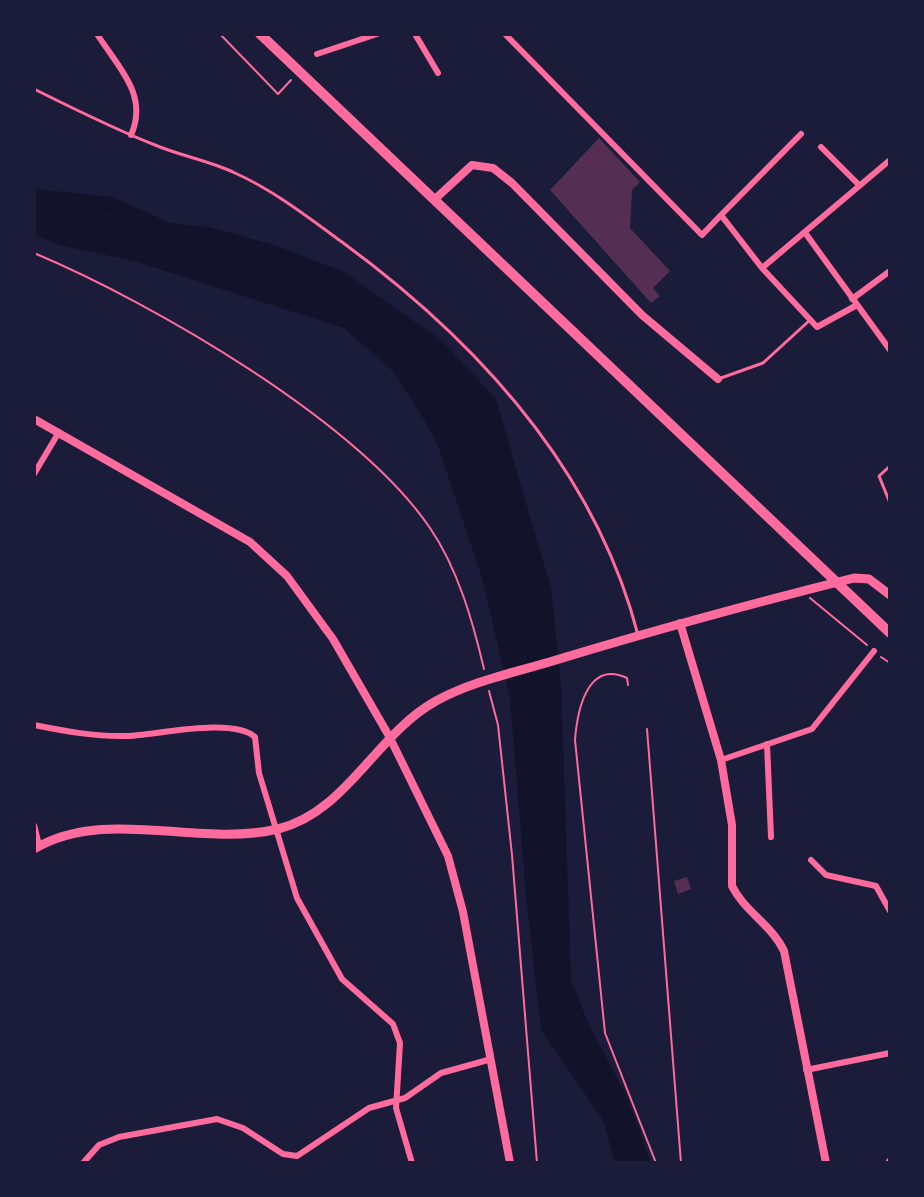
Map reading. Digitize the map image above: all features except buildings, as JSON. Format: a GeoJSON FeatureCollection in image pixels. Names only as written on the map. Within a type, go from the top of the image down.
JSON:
{"type":"FeatureCollection","features":[{"type":"Feature","properties":{"kind":"highway"},"geometry":{"type":"LineString","coordinates":[[260,34],[890,633]]}},
{"type":"Feature","properties":{"kind":"main road"},"geometry":{"type":"LineString","coordinates":[[37,847],[67,832],[90,830],[212,834],[278,829],[313,814],[335,797],[389,736],[439,699],[488,681],[680,623],[854,578],[869,579],[890,595]]}},
{"type":"Feature","properties":{"kind":"street"},"geometry":{"type":"LineString","coordinates":[[97,34],[137,100],[139,117],[131,135]]}},
{"type":"Feature","properties":{"kind":"street"},"geometry":{"type":"LineString","coordinates":[[317,54],[377,34]]}},
{"type":"Feature","properties":{"kind":"street"},"geometry":{"type":"LineString","coordinates":[[415,34],[438,73]]}},
{"type":"Feature","properties":{"kind":"street"},"geometry":{"type":"LineString","coordinates":[[505,34],[702,235],[801,134]]}},
{"type":"Feature","properties":{"kind":"street"},"geometry":{"type":"LineString","coordinates":[[821,147],[859,185]]}},
{"type":"Feature","properties":{"kind":"street"},"geometry":{"type":"LineString","coordinates":[[762,268],[890,160]]}},
{"type":"Feature","properties":{"kind":"street"},"geometry":{"type":"LineString","coordinates":[[434,200],[472,165],[493,168],[541,211],[642,315],[718,379]]}},
{"type":"Feature","properties":{"kind":"street"},"geometry":{"type":"LineString","coordinates":[[721,215],[762,268],[817,327],[854,302],[890,271]]}},
{"type":"Feature","properties":{"kind":"street"},"geometry":{"type":"LineString","coordinates":[[806,234],[890,350]]}},
{"type":"Feature","properties":{"kind":"street"},"geometry":{"type":"LineString","coordinates":[[34,419],[250,542],[287,576],[333,639],[389,736],[448,856],[463,912],[488,1060],[510,1163]]}},
{"type":"Feature","properties":{"kind":"street"},"geometry":{"type":"LineString","coordinates":[[34,474],[59,432]]}},
{"type":"Feature","properties":{"kind":"street"},"geometry":{"type":"LineString","coordinates":[[680,623],[721,760],[732,825],[732,886],[776,934],[784,951],[826,1163]]}},
{"type":"Feature","properties":{"kind":"street"},"geometry":{"type":"LineString","coordinates":[[721,760],[812,729],[874,651]]}},
{"type":"Feature","properties":{"kind":"street"},"geometry":{"type":"LineString","coordinates":[[34,725],[77,733],[126,736],[186,729],[247,731],[255,737],[259,773],[297,898],[327,958],[342,979],[393,1024],[402,1056],[397,1123],[412,1163]]}},
{"type":"Feature","properties":{"kind":"street"},"geometry":{"type":"LineString","coordinates":[[767,744],[771,837]]}},
{"type":"Feature","properties":{"kind":"street"},"geometry":{"type":"LineString","coordinates":[[34,825],[37,847]]}},
{"type":"Feature","properties":{"kind":"street"},"geometry":{"type":"LineString","coordinates":[[811,860],[826,875],[876,886],[890,911]]}},
{"type":"Feature","properties":{"kind":"street"},"geometry":{"type":"LineString","coordinates":[[806,1070],[890,1053]]}},
{"type":"Feature","properties":{"kind":"street"},"geometry":{"type":"LineString","coordinates":[[83,1163],[99,1145],[119,1137],[217,1119],[243,1128],[283,1154],[297,1156],[369,1108],[405,1098],[441,1073],[488,1060]]}},
{"type":"Feature","properties":{"kind":"lane"},"geometry":{"type":"LineString","coordinates":[[34,89],[131,135],[234,172],[257,185],[363,257],[444,326],[531,418],[568,473],[600,534],[636,636]]}},
{"type":"Feature","properties":{"kind":"lane"},"geometry":{"type":"LineString","coordinates":[[718,379],[763,363],[810,320]]}},
{"type":"Feature","properties":{"kind":"lane"},"geometry":{"type":"LineString","coordinates":[[890,466],[879,476],[890,503]]}},
{"type":"Feature","properties":{"kind":"path"},"geometry":{"type":"LineString","coordinates":[[220,34],[278,94]]}},
{"type":"Feature","properties":{"kind":"path"},"geometry":{"type":"LineString","coordinates":[[34,253],[94,280],[209,345],[295,401],[388,479],[442,547],[475,630],[498,725],[512,855],[537,1163]]}},
{"type":"Feature","properties":{"kind":"path"},"geometry":{"type":"LineString","coordinates":[[802,591],[890,663]]}},
{"type":"Feature","properties":{"kind":"path"},"geometry":{"type":"LineString","coordinates":[[628,685],[627,678],[611,676],[597,680],[581,697],[575,740],[605,1033],[656,1163]]}},
{"type":"Feature","properties":{"kind":"path"},"geometry":{"type":"LineString","coordinates":[[647,729],[681,1163]]}},
{"type":"Feature","properties":{"kind":"shaded area"},"geometry":{"type":"Polygon","coordinates":[[[34,194],[114,218],[209,227],[277,246],[344,272],[441,340],[496,399],[551,589],[561,684],[571,980],[589,1025],[628,1099],[651,1163],[615,1163],[603,1120],[541,1030],[510,698],[483,581],[438,446],[425,421],[393,371],[344,328],[134,261],[59,245],[34,235],[34,194]]]}},
{"type":"Feature","properties":{"kind":"waterway"},"geometry":{"type":"LineString","coordinates":[[34,198],[110,206],[162,229]]}}]}
